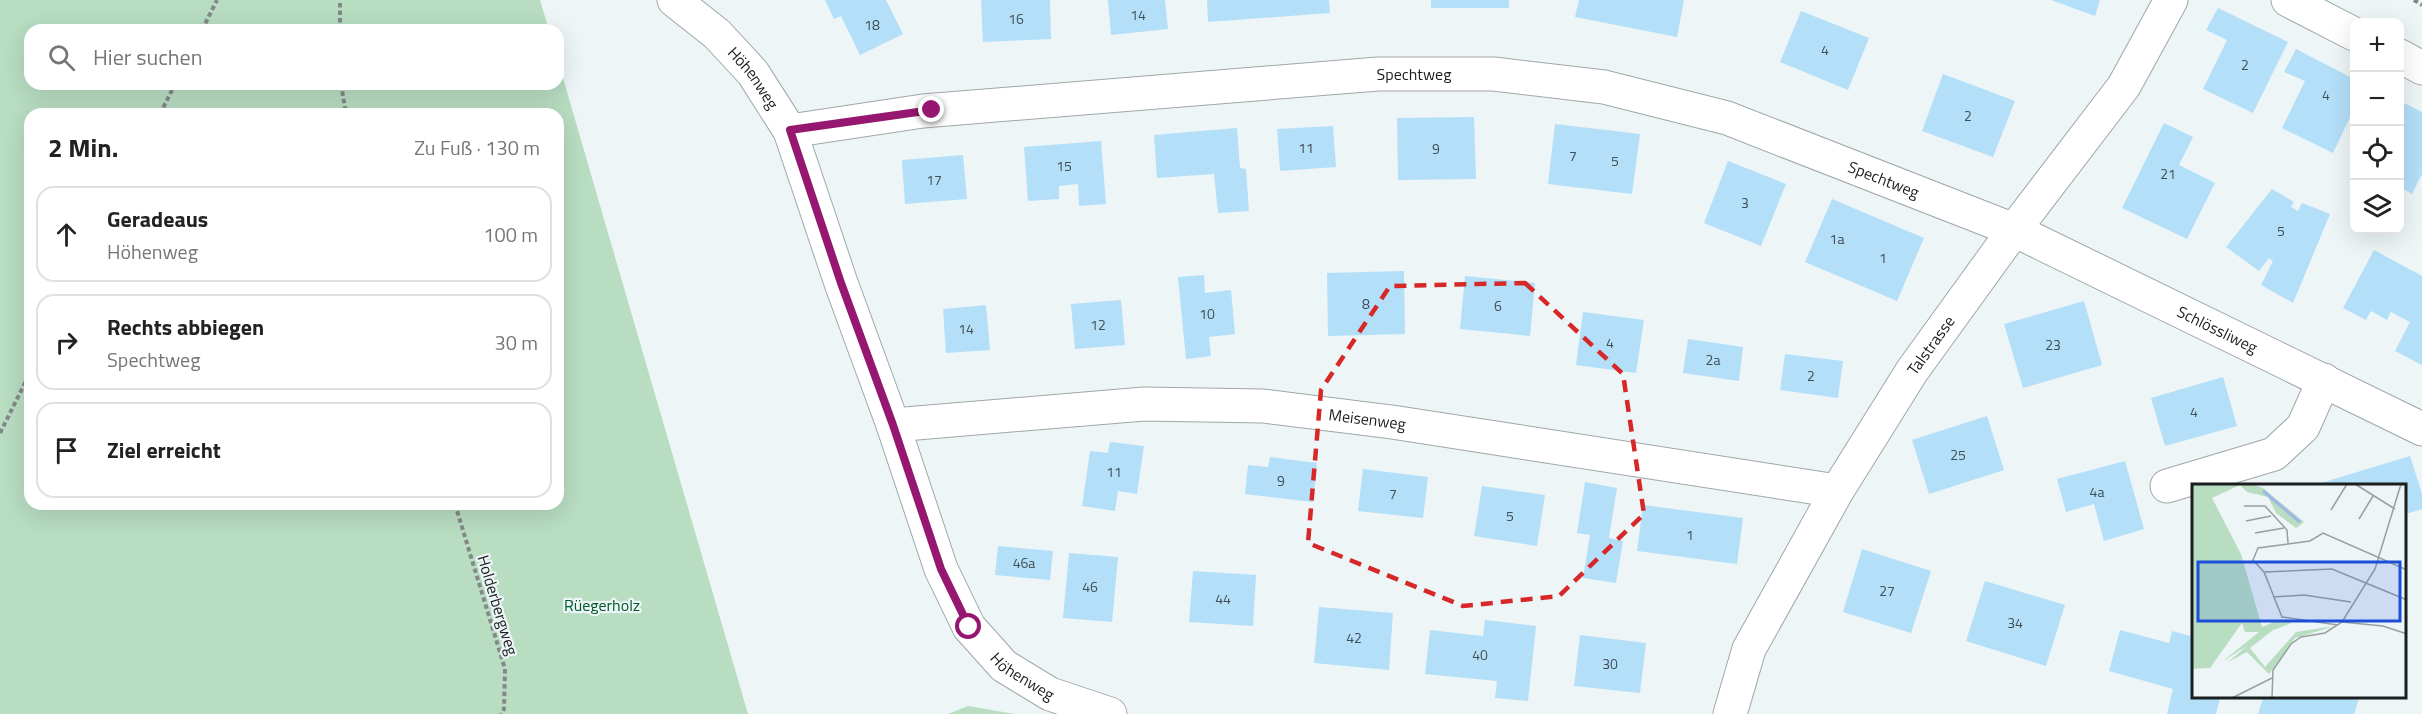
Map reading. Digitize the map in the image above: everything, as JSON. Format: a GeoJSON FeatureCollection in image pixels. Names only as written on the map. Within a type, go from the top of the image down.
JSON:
{"type":"FeatureCollection","features":[{"type":"Feature","properties":{"kind":"street","name":"Höhenweg"},"geometry":{"type":"LineString","coordinates":[[674,0],[717,34],[753,73],[790,130],[941,569],[969,627],[1004,666],[1050,694],[1110,714]]}},
{"type":"Feature","properties":{"kind":"street","name":"Talstrasse"},"geometry":{"type":"LineString","coordinates":[[1731,714],[1749,649],[1837,492],[1912,371],[2014,230],[2124,86],[2171,0]]}},
{"type":"Feature","properties":{"kind":"street"},"geometry":{"type":"LineString","coordinates":[[2288,0],[2350,31]]}},
{"type":"Feature","properties":{"kind":"street"},"geometry":{"type":"LineString","coordinates":[[2404,58],[2422,68]]}},
{"type":"Feature","properties":{"kind":"street","name":"Spechtweg"},"geometry":{"type":"LineString","coordinates":[[790,130],[923,111],[1378,74],[1494,74],[1604,87],[1727,118],[2014,230]]}},
{"type":"Feature","properties":{"kind":"street","name":"Schlössliweg"},"geometry":{"type":"LineString","coordinates":[[2014,230],[2422,429]]}},
{"type":"Feature","properties":{"kind":"street"},"geometry":{"type":"LineString","coordinates":[[2167,486],[2274,454],[2303,427],[2324,380]]}},
{"type":"Feature","properties":{"kind":"street","name":"Meisenweg"},"geometry":{"type":"LineString","coordinates":[[893,425],[1143,404],[1263,406],[1392,422],[1837,492]]}},
{"type":"Feature","properties":{"kind":"path"},"geometry":{"type":"LineString","coordinates":[[205,24],[217,0]]}},
{"type":"Feature","properties":{"kind":"path"},"geometry":{"type":"LineString","coordinates":[[340,0],[340,24]]}},
{"type":"Feature","properties":{"kind":"path"},"geometry":{"type":"LineString","coordinates":[[2414,0],[2422,5]]}},
{"type":"Feature","properties":{"kind":"path"},"geometry":{"type":"LineString","coordinates":[[162,108],[172,90]]}},
{"type":"Feature","properties":{"kind":"path"},"geometry":{"type":"LineString","coordinates":[[342,90],[345,108]]}},
{"type":"Feature","properties":{"kind":"path"},"geometry":{"type":"LineString","coordinates":[[0,433],[24,385]]}},
{"type":"Feature","properties":{"kind":"path","name":"Holderbergweg"},"geometry":{"type":"LineString","coordinates":[[456,510],[505,669],[504,709],[501,714]]}},
{"type":"Feature","properties":{"kind":"highlighted area"},"geometry":{"type":"Polygon","coordinates":[[[1525,283],[1623,374],[1644,514],[1559,596],[1463,606],[1308,543],[1321,390],[1390,286],[1525,283]]]}},
{"type":"Feature","properties":{"kind":"green space","name":"Rüegerholz"},"geometry":{"type":"Polygon","coordinates":[[[0,0],[540,0],[547,24],[24,24],[24,90],[564,90],[564,82],[748,714],[0,714],[0,0]]]}},
{"type":"Feature","properties":{"kind":"green space"},"geometry":{"type":"Polygon","coordinates":[[[968,706],[1015,714],[948,714],[968,706]]]}},
{"type":"Feature","properties":{"kind":"building"},"geometry":{"type":"Polygon","coordinates":[[[825,0],[886,0],[903,34],[860,55],[841,16],[834,19],[825,0]]]}},
{"type":"Feature","properties":{"kind":"building"},"geometry":{"type":"Polygon","coordinates":[[[981,0],[1050,0],[1051,39],[983,42],[981,0]]]}},
{"type":"Feature","properties":{"kind":"building"},"geometry":{"type":"Polygon","coordinates":[[[1108,0],[1165,0],[1168,29],[1111,35],[1108,0]]]}},
{"type":"Feature","properties":{"kind":"building"},"geometry":{"type":"Polygon","coordinates":[[[1207,0],[1329,0],[1330,13],[1208,22],[1207,0]]]}},
{"type":"Feature","properties":{"kind":"building"},"geometry":{"type":"Polygon","coordinates":[[[1431,0],[1509,0],[1509,8],[1431,8],[1431,0]]]}},
{"type":"Feature","properties":{"kind":"building"},"geometry":{"type":"Polygon","coordinates":[[[1579,0],[1684,0],[1677,37],[1575,17],[1579,0]]]}},
{"type":"Feature","properties":{"kind":"building"},"geometry":{"type":"Polygon","coordinates":[[[2051,0],[2100,0],[2095,16],[2051,0]]]}},
{"type":"Feature","properties":{"kind":"building"},"geometry":{"type":"Polygon","coordinates":[[[2218,8],[2288,42],[2253,113],[2203,89],[2227,40],[2206,30],[2218,8]]]}},
{"type":"Feature","properties":{"kind":"building"},"geometry":{"type":"Polygon","coordinates":[[[1801,11],[1869,38],[1848,90],[1780,62],[1801,11]]]}},
{"type":"Feature","properties":{"kind":"building"},"geometry":{"type":"Polygon","coordinates":[[[2296,49],[2350,77],[2350,117],[2333,153],[2282,128],[2305,81],[2284,72],[2296,49]]]}},
{"type":"Feature","properties":{"kind":"building"},"geometry":{"type":"Polygon","coordinates":[[[1943,74],[2015,101],[1993,157],[1922,131],[1943,74]]]}},
{"type":"Feature","properties":{"kind":"building"},"geometry":{"type":"Polygon","coordinates":[[[2404,103],[2422,112],[2422,174],[2412,194],[2404,189],[2404,103]]]}},
{"type":"Feature","properties":{"kind":"building"},"geometry":{"type":"Polygon","coordinates":[[[1474,117],[1476,179],[1398,180],[1397,118],[1474,117]]]}},
{"type":"Feature","properties":{"kind":"building"},"geometry":{"type":"Polygon","coordinates":[[[2164,123],[2193,137],[2179,165],[2215,183],[2187,239],[2122,208],[2164,123]]]}},
{"type":"Feature","properties":{"kind":"building"},"geometry":{"type":"Polygon","coordinates":[[[1555,124],[1640,134],[1632,194],[1548,184],[1555,124]]]}},
{"type":"Feature","properties":{"kind":"building"},"geometry":{"type":"Polygon","coordinates":[[[1333,126],[1336,167],[1280,171],[1277,129],[1333,126]]]}},
{"type":"Feature","properties":{"kind":"building"},"geometry":{"type":"Polygon","coordinates":[[[1237,128],[1240,168],[1246,169],[1249,211],[1218,213],[1214,174],[1157,178],[1154,135],[1237,128]]]}},
{"type":"Feature","properties":{"kind":"building"},"geometry":{"type":"Polygon","coordinates":[[[1101,141],[1106,204],[1079,206],[1078,184],[1059,186],[1059,199],[1028,201],[1024,147],[1101,141]]]}},
{"type":"Feature","properties":{"kind":"building"},"geometry":{"type":"Polygon","coordinates":[[[963,155],[967,199],[905,204],[902,160],[963,155]]]}},
{"type":"Feature","properties":{"kind":"building"},"geometry":{"type":"Polygon","coordinates":[[[1728,161],[1786,184],[1761,246],[1704,223],[1728,161]]]}},
{"type":"Feature","properties":{"kind":"building"},"geometry":{"type":"Polygon","coordinates":[[[2272,189],[2294,202],[2291,207],[2298,211],[2302,203],[2330,214],[2293,303],[2261,285],[2273,261],[2269,258],[2259,271],[2226,247],[2272,189]]]}},
{"type":"Feature","properties":{"kind":"building"},"geometry":{"type":"Polygon","coordinates":[[[1832,199],[1924,238],[1897,301],[1805,262],[1832,199]]]}},
{"type":"Feature","properties":{"kind":"building"},"geometry":{"type":"Polygon","coordinates":[[[2374,250],[2422,276],[2422,365],[2395,351],[2410,322],[2391,312],[2387,320],[2371,311],[2366,320],[2343,308],[2374,250]]]}},
{"type":"Feature","properties":{"kind":"building"},"geometry":{"type":"Polygon","coordinates":[[[1404,271],[1405,334],[1328,336],[1327,273],[1404,271]]]}},
{"type":"Feature","properties":{"kind":"building"},"geometry":{"type":"Polygon","coordinates":[[[1204,275],[1205,293],[1231,290],[1235,334],[1209,337],[1211,356],[1186,359],[1178,277],[1204,275]]]}},
{"type":"Feature","properties":{"kind":"building"},"geometry":{"type":"Polygon","coordinates":[[[1465,276],[1535,283],[1530,336],[1460,329],[1465,276]]]}},
{"type":"Feature","properties":{"kind":"building"},"geometry":{"type":"Polygon","coordinates":[[[1121,300],[1125,345],[1075,349],[1071,304],[1121,300]]]}},
{"type":"Feature","properties":{"kind":"building"},"geometry":{"type":"Polygon","coordinates":[[[2084,301],[2102,365],[2023,388],[2004,324],[2084,301]]]}},
{"type":"Feature","properties":{"kind":"building"},"geometry":{"type":"Polygon","coordinates":[[[986,305],[990,350],[946,353],[943,309],[986,305]]]}},
{"type":"Feature","properties":{"kind":"building"},"geometry":{"type":"Polygon","coordinates":[[[1583,312],[1644,320],[1636,373],[1576,365],[1583,312]]]}},
{"type":"Feature","properties":{"kind":"building"},"geometry":{"type":"Polygon","coordinates":[[[1688,339],[1743,347],[1739,381],[1683,373],[1688,339]]]}},
{"type":"Feature","properties":{"kind":"building"},"geometry":{"type":"Polygon","coordinates":[[[1785,354],[1843,361],[1838,398],[1780,390],[1785,354]]]}},
{"type":"Feature","properties":{"kind":"building"},"geometry":{"type":"Polygon","coordinates":[[[2223,377],[2237,426],[2165,446],[2151,398],[2223,377]]]}},
{"type":"Feature","properties":{"kind":"building"},"geometry":{"type":"Polygon","coordinates":[[[1987,416],[2004,470],[1929,494],[1912,440],[1987,416]]]}},
{"type":"Feature","properties":{"kind":"building"},"geometry":{"type":"Polygon","coordinates":[[[1110,442],[1144,446],[1137,494],[1118,491],[1115,511],[1082,506],[1090,451],[1108,453],[1110,442]]]}},
{"type":"Feature","properties":{"kind":"building"},"geometry":{"type":"Polygon","coordinates":[[[2410,456],[2422,494],[2422,509],[2407,514],[2407,484],[2321,483],[2410,456]]]}},
{"type":"Feature","properties":{"kind":"building"},"geometry":{"type":"Polygon","coordinates":[[[1270,457],[1317,463],[1313,502],[1245,494],[1248,465],[1268,467],[1270,457]]]}},
{"type":"Feature","properties":{"kind":"building"},"geometry":{"type":"Polygon","coordinates":[[[2125,461],[2144,529],[2104,541],[2094,504],[2066,512],[2057,479],[2125,461]]]}},
{"type":"Feature","properties":{"kind":"building"},"geometry":{"type":"Polygon","coordinates":[[[1363,469],[1428,477],[1423,518],[1358,511],[1363,469]]]}},
{"type":"Feature","properties":{"kind":"building"},"geometry":{"type":"Polygon","coordinates":[[[1585,482],[1617,488],[1609,538],[1623,541],[1616,583],[1583,578],[1590,535],[1577,533],[1585,482]]]}},
{"type":"Feature","properties":{"kind":"building"},"geometry":{"type":"Polygon","coordinates":[[[1482,486],[1545,495],[1537,546],[1474,536],[1482,486]]]}},
{"type":"Feature","properties":{"kind":"building"},"geometry":{"type":"Polygon","coordinates":[[[1643,505],[1743,518],[1737,564],[1637,551],[1643,505]]]}},
{"type":"Feature","properties":{"kind":"building"},"geometry":{"type":"Polygon","coordinates":[[[998,546],[1053,551],[1050,580],[995,575],[998,546]]]}},
{"type":"Feature","properties":{"kind":"building"},"geometry":{"type":"Polygon","coordinates":[[[1862,549],[1931,571],[1911,633],[1843,612],[1862,549]]]}},
{"type":"Feature","properties":{"kind":"building"},"geometry":{"type":"Polygon","coordinates":[[[1069,553],[1118,557],[1112,622],[1063,618],[1069,553]]]}},
{"type":"Feature","properties":{"kind":"building"},"geometry":{"type":"Polygon","coordinates":[[[1193,571],[1256,575],[1253,626],[1189,622],[1193,571]]]}},
{"type":"Feature","properties":{"kind":"building"},"geometry":{"type":"Polygon","coordinates":[[[1985,581],[2065,605],[2046,666],[1966,641],[1985,581]]]}},
{"type":"Feature","properties":{"kind":"building"},"geometry":{"type":"Polygon","coordinates":[[[1319,607],[1393,613],[1389,670],[1314,663],[1319,607]]]}},
{"type":"Feature","properties":{"kind":"building"},"geometry":{"type":"Polygon","coordinates":[[[1485,620],[1536,626],[1528,701],[1495,698],[1497,681],[1425,674],[1430,630],[1483,636],[1485,620]]]}},
{"type":"Feature","properties":{"kind":"building"},"geometry":{"type":"Polygon","coordinates":[[[2120,630],[2169,643],[2172,631],[2192,636],[2192,699],[2220,699],[2216,714],[2167,714],[2173,689],[2109,671],[2120,630]]]}},
{"type":"Feature","properties":{"kind":"building"},"geometry":{"type":"Polygon","coordinates":[[[1580,635],[1646,643],[1640,693],[1574,686],[1580,635]]]}},
{"type":"Feature","properties":{"kind":"building"},"geometry":{"type":"Polygon","coordinates":[[[2263,699],[2359,699],[2354,714],[2258,714],[2263,699]]]}},
{"type":"Feature","properties":{"kind":"route"},"geometry":{"type":"LineString","coordinates":[[932,110],[790,130],[941,569],[969,627]]}}]}
